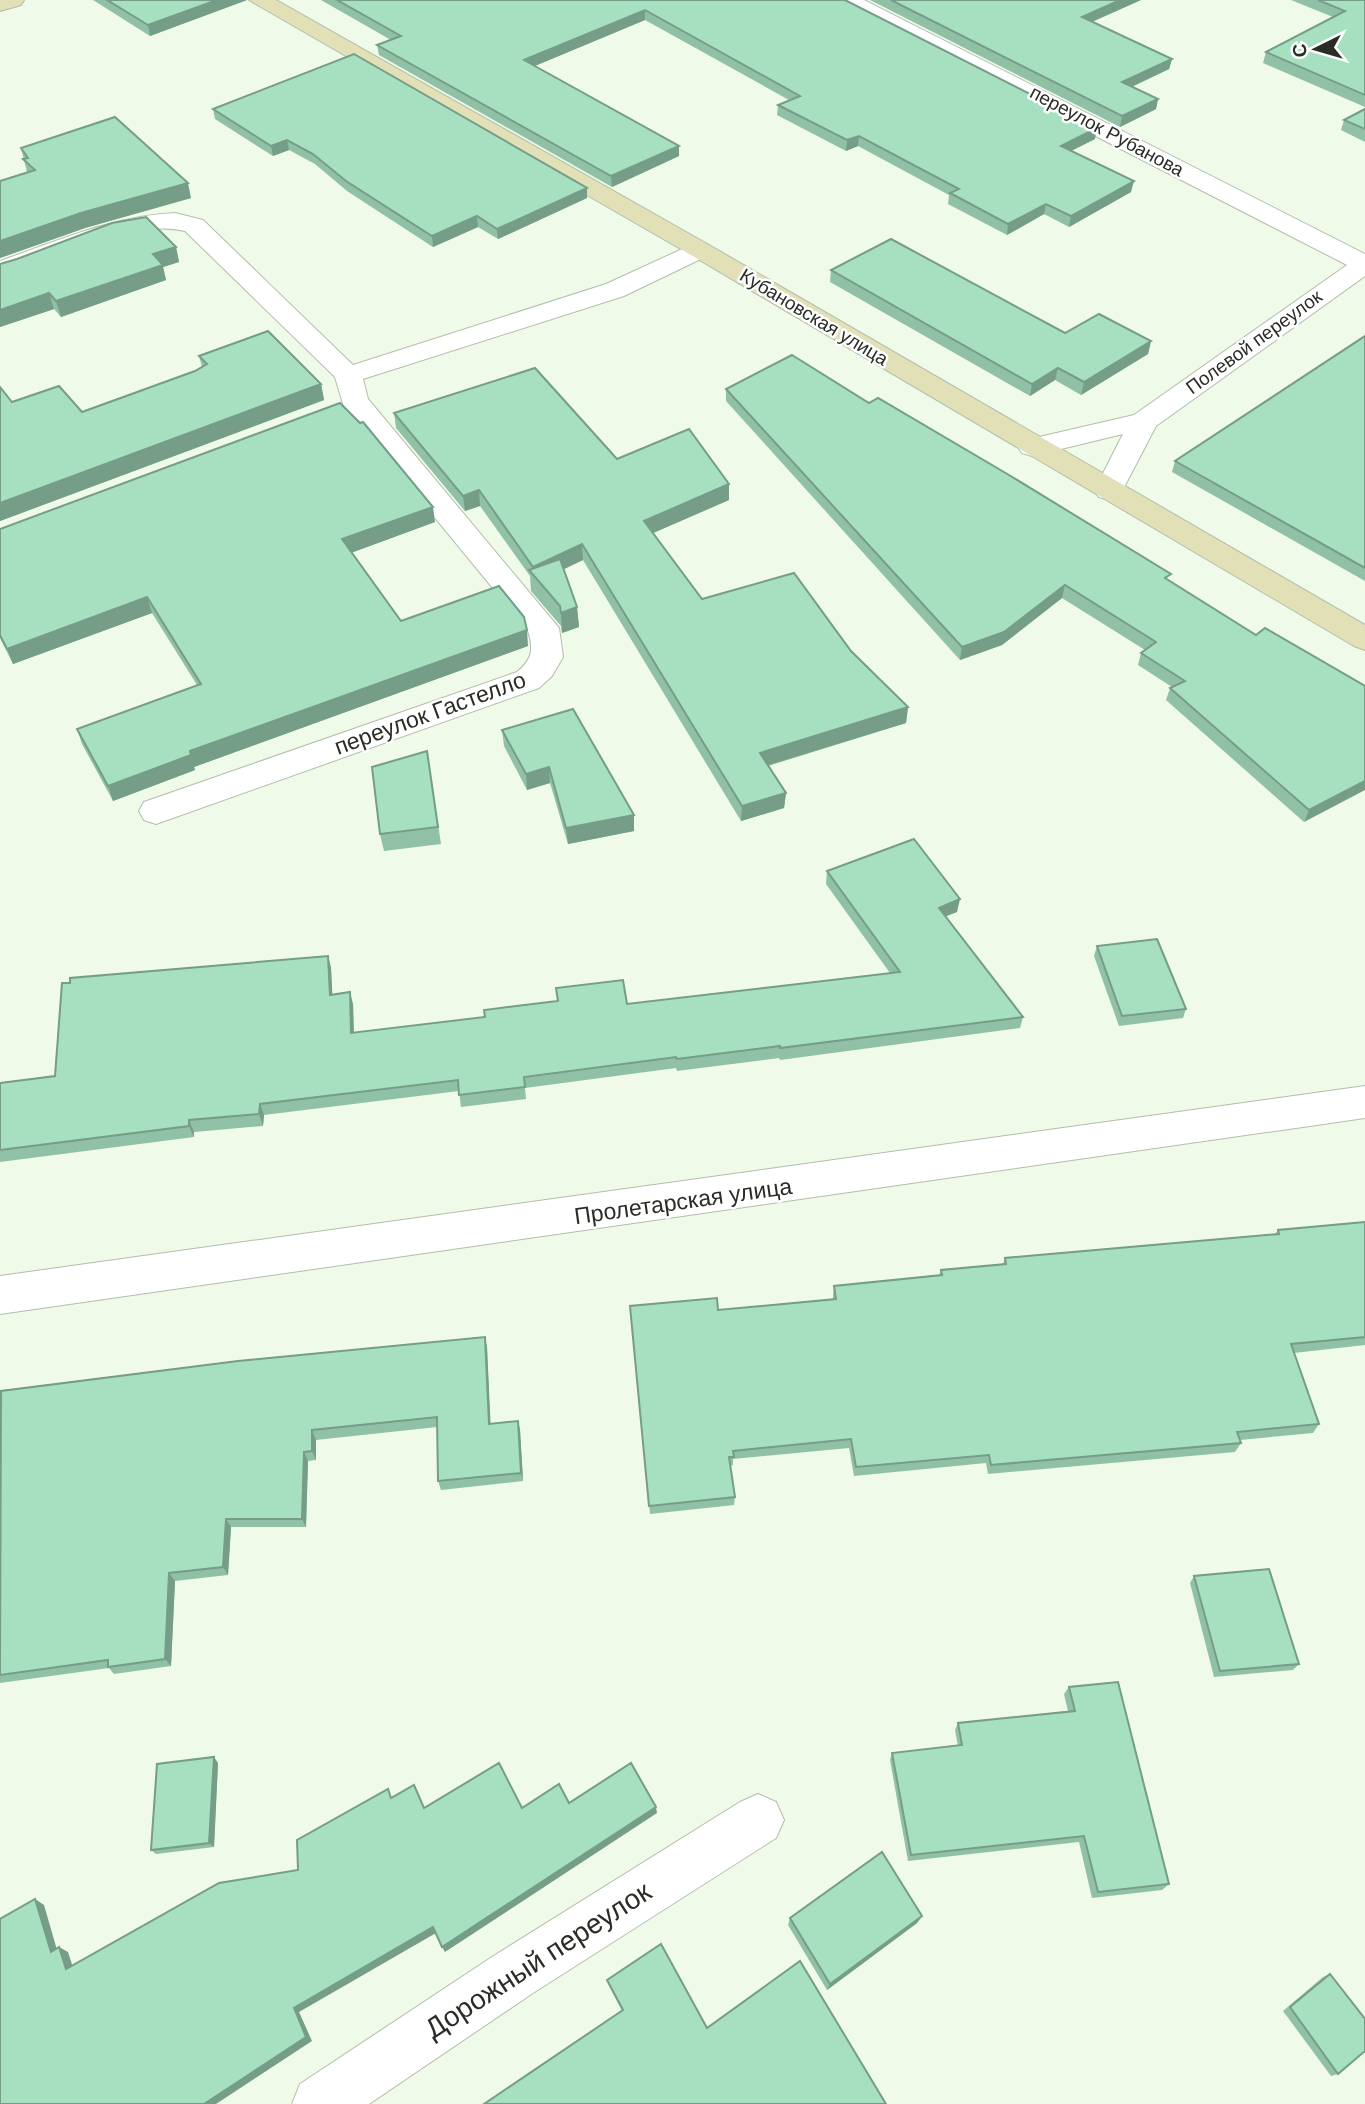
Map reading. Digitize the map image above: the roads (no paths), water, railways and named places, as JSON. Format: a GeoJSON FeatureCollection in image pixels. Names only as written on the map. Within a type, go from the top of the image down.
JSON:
{"type":"FeatureCollection","features":[{"type":"Feature","properties":{"kind":"street"},"geometry":{"type":"LineString","coordinates":[[0,5],[13,0]]}},
{"type":"Feature","properties":{"kind":"street","name":"Кубановская улица"},"geometry":{"type":"LineString","coordinates":[[260,0],[700,250],[1032,447],[1365,639]]}},
{"type":"Feature","properties":{"kind":"street","name":"переулок Рубанова"},"geometry":{"type":"LineString","coordinates":[[848,0],[1365,264]]}},
{"type":"Feature","properties":{"kind":"street","name":"переулок Гастелло"},"geometry":{"type":"LineString","coordinates":[[0,270],[137,224],[171,219],[194,225],[344,395],[542,628],[550,647],[544,666],[528,680],[156,811]]}},
{"type":"Feature","properties":{"kind":"street"},"geometry":{"type":"LineString","coordinates":[[344,395],[615,290],[700,250]]}},
{"type":"Feature","properties":{"kind":"street","name":"Полевой переулок"},"geometry":{"type":"LineString","coordinates":[[1032,447],[1144,421],[1365,264]]}},
{"type":"Feature","properties":{"kind":"street","name":"Полевой переулок"},"geometry":{"type":"LineString","coordinates":[[1109,491],[1144,421]]}},
{"type":"Feature","properties":{"kind":"street","name":"Пролетарская улица"},"geometry":{"type":"LineString","coordinates":[[0,1295],[1365,1102]]}},
{"type":"Feature","properties":{"kind":"street","name":"Дорожный переулок"},"geometry":{"type":"LineString","coordinates":[[320,2104],[514,1974],[758,1820]]}}]}
